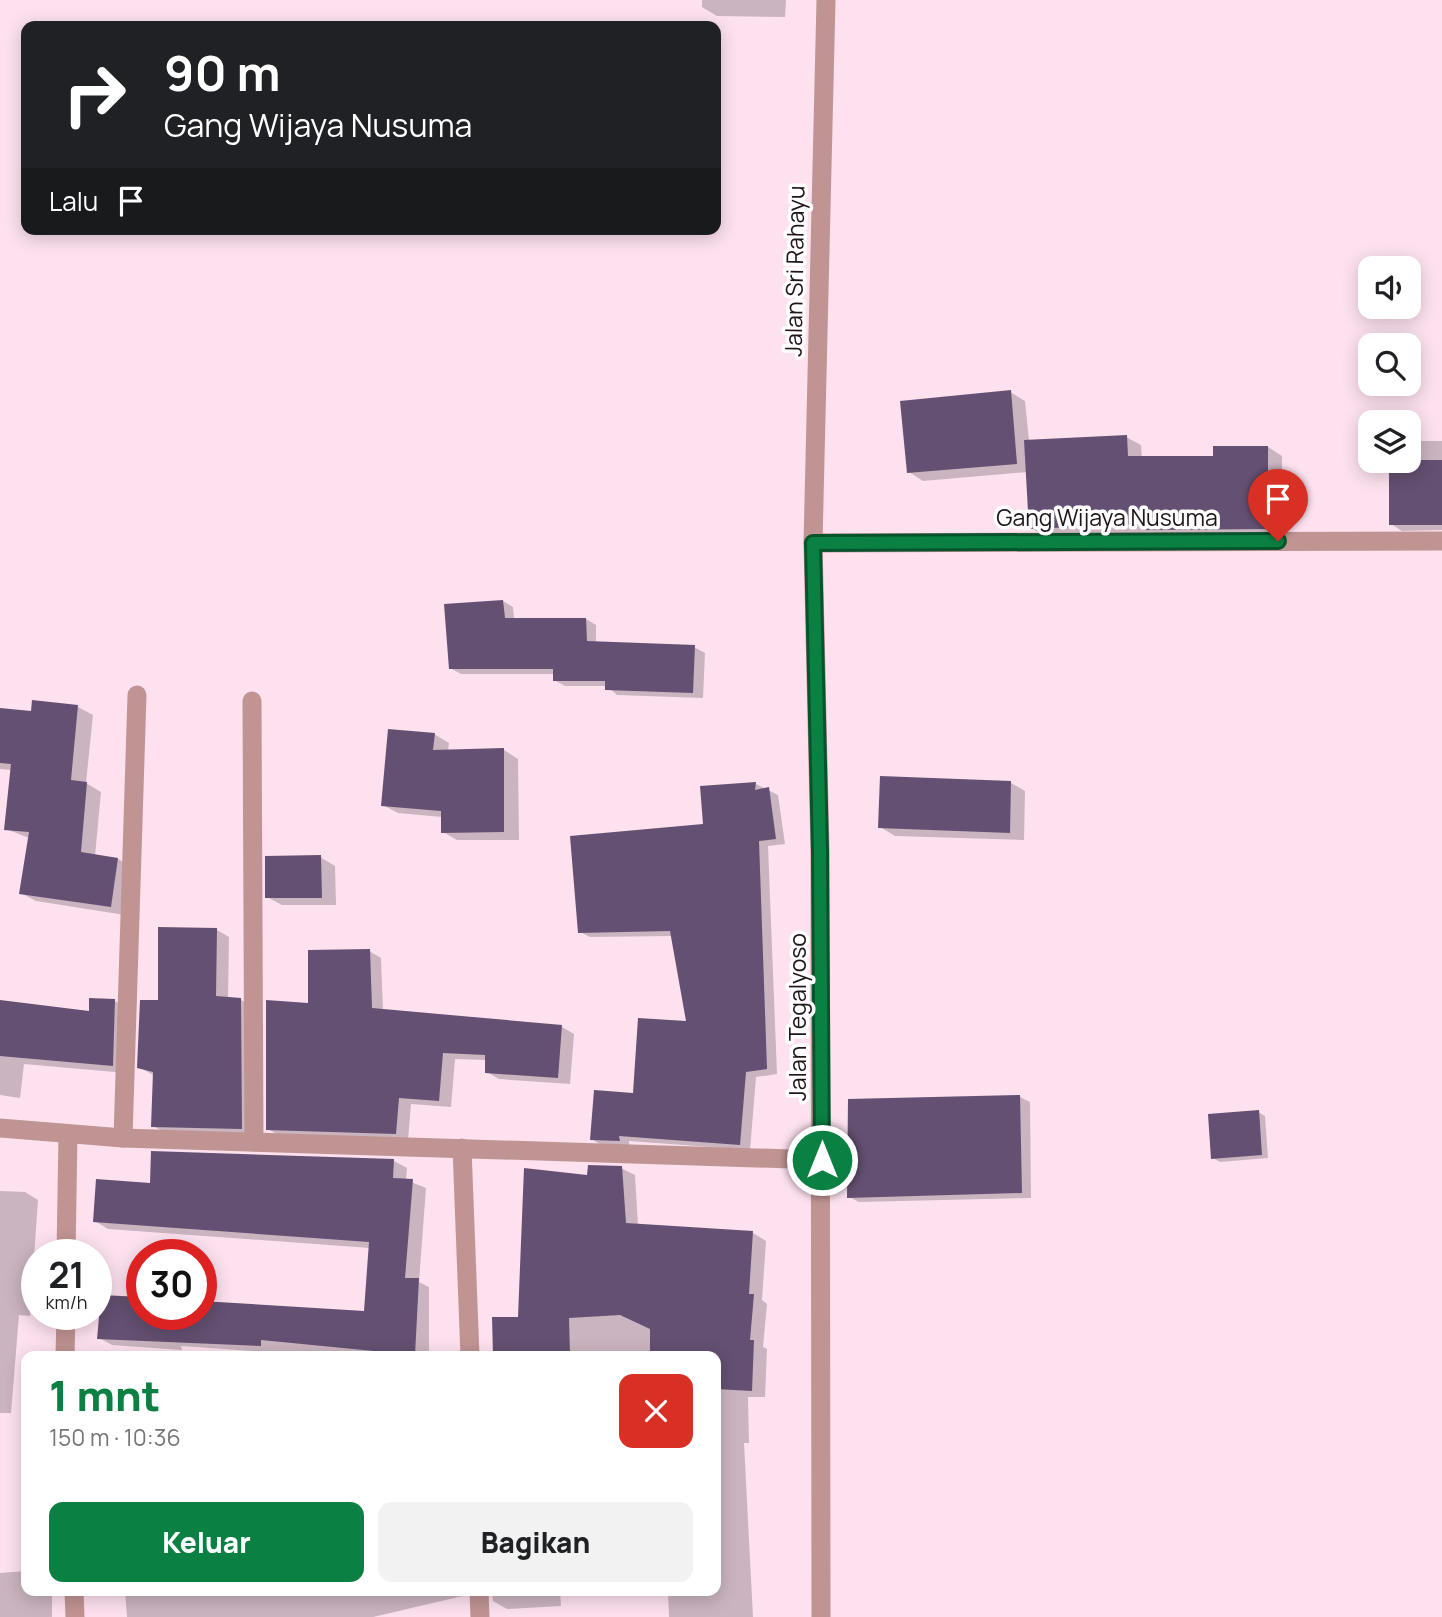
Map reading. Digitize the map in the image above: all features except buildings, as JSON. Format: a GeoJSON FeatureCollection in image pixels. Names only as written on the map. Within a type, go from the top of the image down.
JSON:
{"type":"FeatureCollection","features":[{"type":"Feature","properties":{"kind":"street","name":"Jalan Sri Rahayu"},"geometry":{"type":"LineString","coordinates":[[813,543],[825,0]]}},
{"type":"Feature","properties":{"kind":"street","name":"Gang Wijaya Nusuma"},"geometry":{"type":"LineString","coordinates":[[813,543],[1442,541]]}},
{"type":"Feature","properties":{"kind":"street","name":"Jalan Tegalyoso"},"geometry":{"type":"LineString","coordinates":[[813,543],[820,838],[821,1617]]}},
{"type":"Feature","properties":{"kind":"street"},"geometry":{"type":"LineString","coordinates":[[123,1138],[137,695]]}},
{"type":"Feature","properties":{"kind":"street"},"geometry":{"type":"LineString","coordinates":[[252,701],[254,1142]]}},
{"type":"Feature","properties":{"kind":"street"},"geometry":{"type":"LineString","coordinates":[[0,1128],[123,1138],[822,1160]]}},
{"type":"Feature","properties":{"kind":"street"},"geometry":{"type":"LineString","coordinates":[[66,1239],[68,1134]]}},
{"type":"Feature","properties":{"kind":"street"},"geometry":{"type":"LineString","coordinates":[[462,1148],[470,1351]]}},
{"type":"Feature","properties":{"kind":"street"},"geometry":{"type":"LineString","coordinates":[[65,1351],[66,1330]]}},
{"type":"Feature","properties":{"kind":"street"},"geometry":{"type":"LineString","coordinates":[[74,1596],[75,1617]]}},
{"type":"Feature","properties":{"kind":"street"},"geometry":{"type":"LineString","coordinates":[[479,1596],[480,1617]]}},
{"type":"Feature","properties":{"kind":"route"},"geometry":{"type":"LineString","coordinates":[[822,1160],[820,851],[813,543],[1278,541]]}}]}
